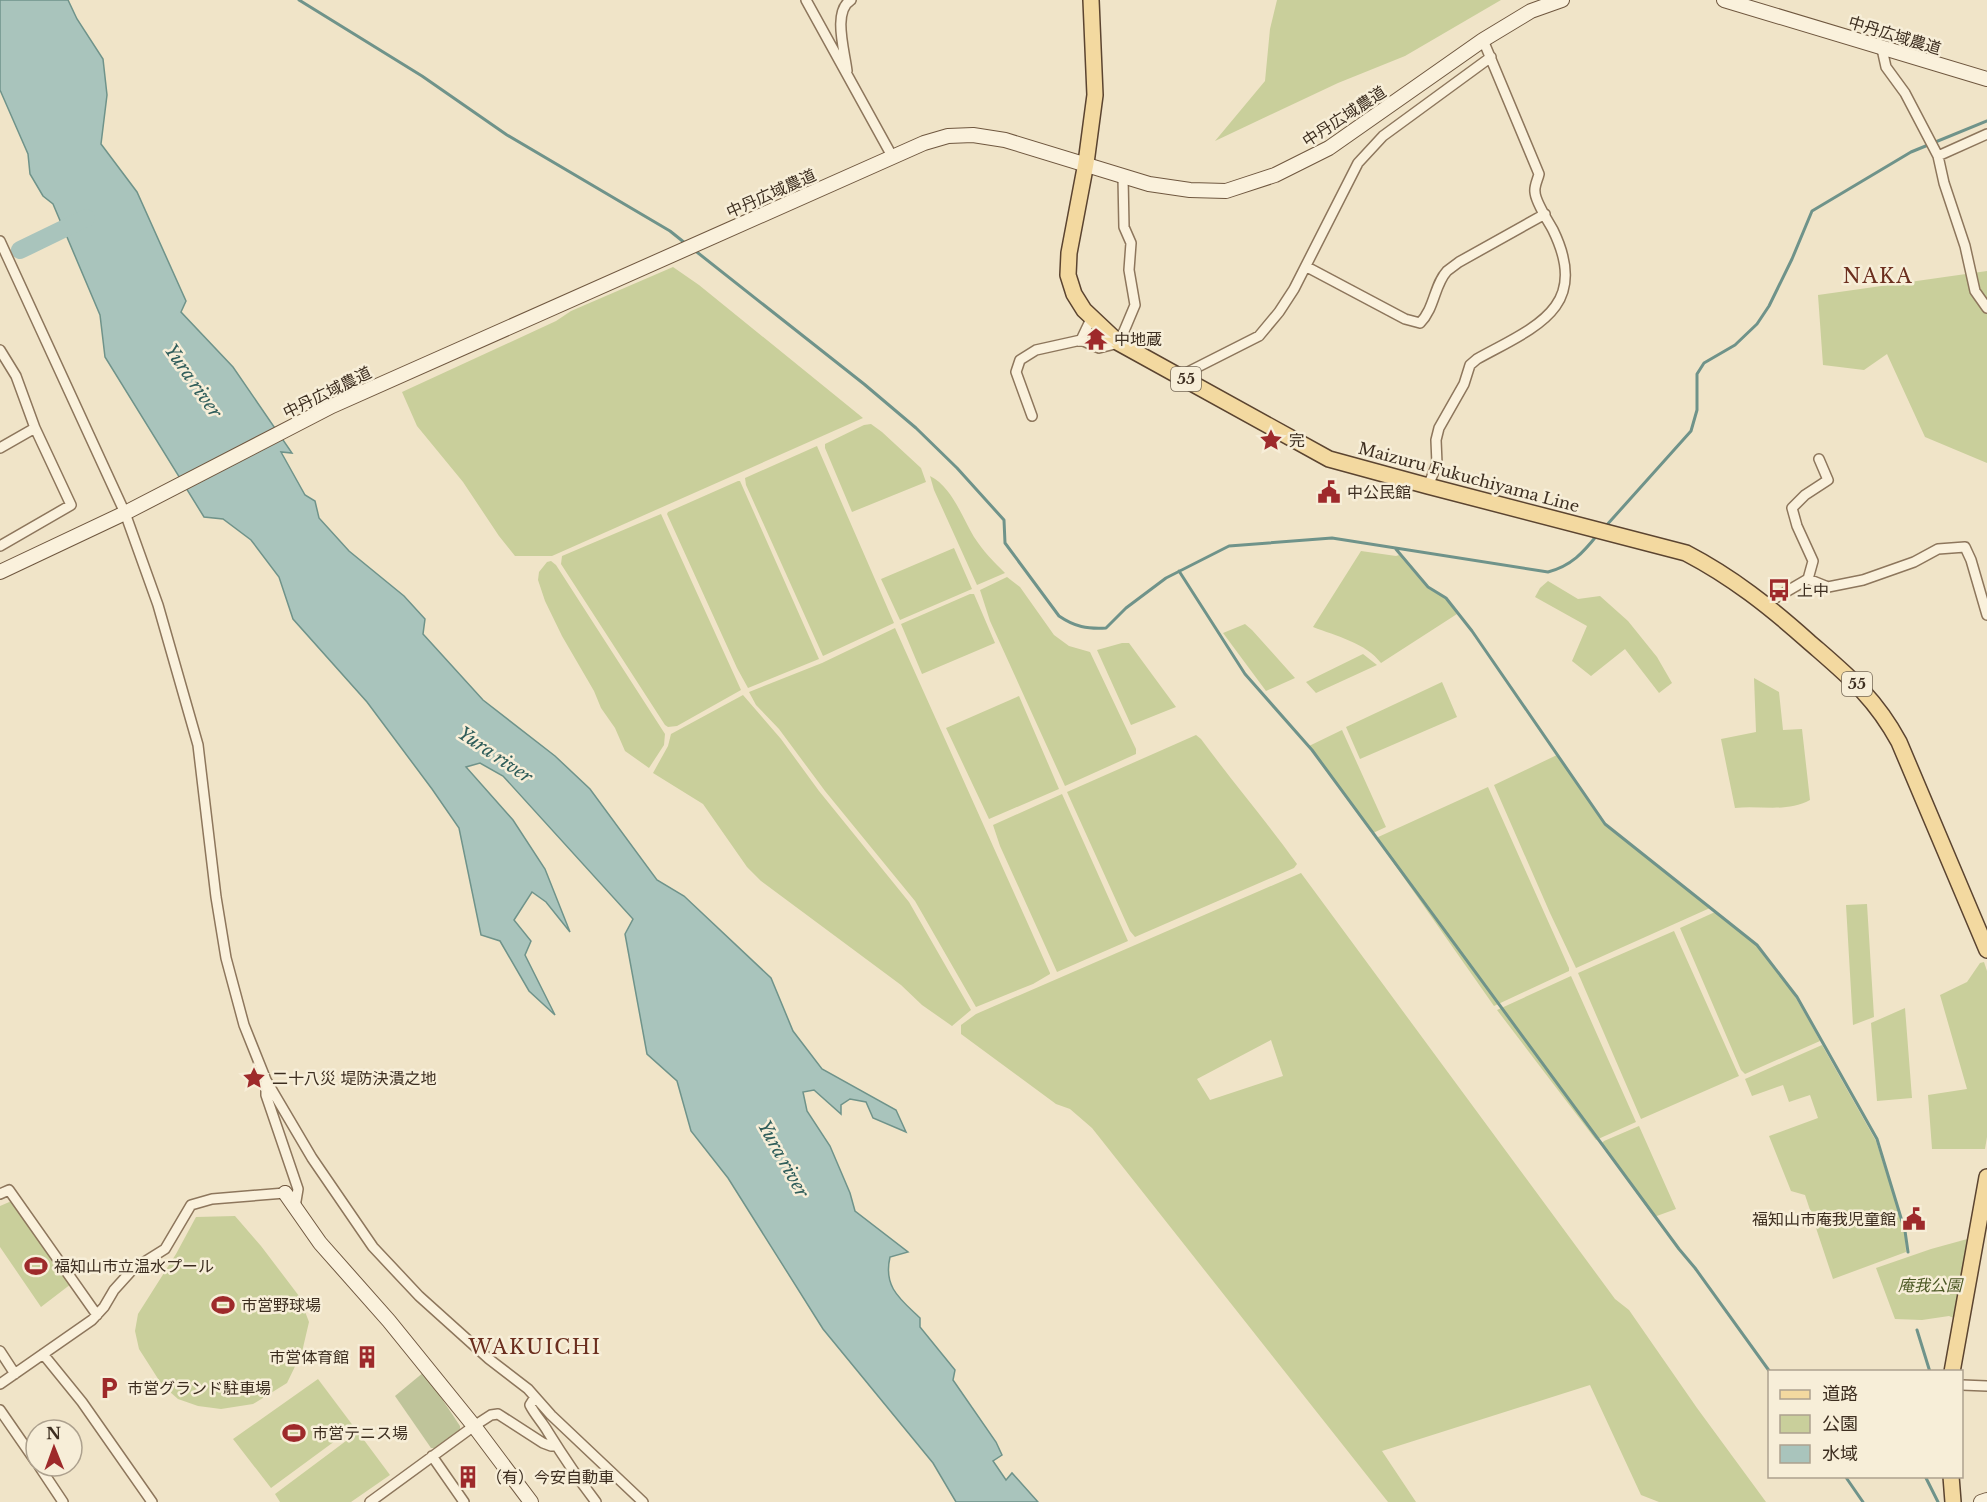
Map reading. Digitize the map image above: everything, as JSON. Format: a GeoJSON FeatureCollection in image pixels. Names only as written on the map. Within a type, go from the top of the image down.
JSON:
{"type":"FeatureCollection","features":[{"type":"Feature","properties":{"kind":"main road","name":"Maizuru Fukuchiyama Line"},"geometry":{"type":"LineString","coordinates":[[1091,0],[1095,95],[1086,164],[1069,253],[1068,275],[1074,294],[1091,319],[1119,343],[1329,459],[1686,553],[1716,568],[1766,604],[1852,679],[1886,718],[1899,742],[1987,948]]}},
{"type":"Feature","properties":{"kind":"main road"},"geometry":{"type":"LineString","coordinates":[[1952,1370],[1984,1211],[1987,1177]]}},
{"type":"Feature","properties":{"kind":"main road"},"geometry":{"type":"LineString","coordinates":[[1951,1478],[1953,1502]]}},
{"type":"Feature","properties":{"kind":"street"},"geometry":{"type":"LineString","coordinates":[[806,0],[888,158]]}},
{"type":"Feature","properties":{"kind":"street"},"geometry":{"type":"LineString","coordinates":[[849,79],[840,19],[842,8],[851,0]]}},
{"type":"Feature","properties":{"kind":"street","name":"中丹広域農道"},"geometry":{"type":"LineString","coordinates":[[0,572],[125,513],[332,406],[924,143],[948,136],[973,135],[1005,140],[1149,183],[1190,190],[1226,191],[1275,175],[1329,148],[1483,40],[1531,11],[1562,0]]}},
{"type":"Feature","properties":{"kind":"street","name":"中丹広域農道"},"geometry":{"type":"LineString","coordinates":[[1725,0],[1882,49],[1983,74]]}},
{"type":"Feature","properties":{"kind":"street"},"geometry":{"type":"LineString","coordinates":[[1428,486],[1437,464],[1436,440],[1439,429],[1464,384],[1470,365],[1545,320],[1555,309],[1565,286],[1564,256],[1535,192],[1539,174],[1483,40]]}},
{"type":"Feature","properties":{"kind":"street"},"geometry":{"type":"LineString","coordinates":[[1882,49],[1886,67],[1905,93],[1938,156],[1944,183],[1965,246],[1975,291],[1987,308]]}},
{"type":"Feature","properties":{"kind":"street"},"geometry":{"type":"LineString","coordinates":[[1180,376],[1259,336],[1279,312],[1307,267],[1358,163],[1383,136],[1491,57]]}},
{"type":"Feature","properties":{"kind":"street"},"geometry":{"type":"LineString","coordinates":[[1938,156],[1987,134]]}},
{"type":"Feature","properties":{"kind":"street"},"geometry":{"type":"LineString","coordinates":[[1032,416],[1016,372],[1020,360],[1036,350],[1081,339],[1099,348],[1119,343],[1135,304],[1129,270],[1131,243],[1124,227],[1123,177]]}},
{"type":"Feature","properties":{"kind":"street"},"geometry":{"type":"LineString","coordinates":[[1307,267],[1405,319],[1420,323],[1429,314],[1446,272],[1459,262],[1545,214]]}},
{"type":"Feature","properties":{"kind":"street"},"geometry":{"type":"LineString","coordinates":[[0,241],[125,513],[158,605],[198,745],[216,897],[226,958],[244,1025],[267,1080],[312,1158],[373,1247],[419,1296],[489,1359],[528,1389],[551,1415],[643,1502]]}},
{"type":"Feature","properties":{"kind":"street"},"geometry":{"type":"LineString","coordinates":[[1081,339],[1091,319]]}},
{"type":"Feature","properties":{"kind":"street"},"geometry":{"type":"LineString","coordinates":[[0,350],[16,376],[35,428],[71,505],[0,546]]}},
{"type":"Feature","properties":{"kind":"street"},"geometry":{"type":"LineString","coordinates":[[0,448],[35,428]]}},
{"type":"Feature","properties":{"kind":"street"},"geometry":{"type":"LineString","coordinates":[[1766,604],[1808,579],[1813,561],[1797,526],[1792,508],[1805,495],[1828,480],[1820,459]]}},
{"type":"Feature","properties":{"kind":"street"},"geometry":{"type":"LineString","coordinates":[[1808,579],[1828,587],[1863,580],[1914,562],[1938,549],[1965,547],[1987,615]]}},
{"type":"Feature","properties":{"kind":"street"},"geometry":{"type":"LineString","coordinates":[[267,1080],[266,1095],[298,1189],[295,1207]]}},
{"type":"Feature","properties":{"kind":"street"},"geometry":{"type":"LineString","coordinates":[[0,1194],[9,1190],[97,1315]]}},
{"type":"Feature","properties":{"kind":"street"},"geometry":{"type":"LineString","coordinates":[[0,1384],[97,1315],[114,1290],[133,1269],[165,1249],[191,1205],[212,1199],[285,1193],[320,1243],[389,1321],[474,1425],[531,1502]]}},
{"type":"Feature","properties":{"kind":"street"},"geometry":{"type":"LineString","coordinates":[[0,1351],[15,1374]]}},
{"type":"Feature","properties":{"kind":"street"},"geometry":{"type":"LineString","coordinates":[[44,1354],[82,1402],[152,1502]]}},
{"type":"Feature","properties":{"kind":"street"},"geometry":{"type":"LineString","coordinates":[[1963,1385],[1987,1386]]}},
{"type":"Feature","properties":{"kind":"street"},"geometry":{"type":"LineString","coordinates":[[535,1397],[530,1405],[555,1446],[596,1502]]}},
{"type":"Feature","properties":{"kind":"street"},"geometry":{"type":"LineString","coordinates":[[0,1410],[24,1445]]}},
{"type":"Feature","properties":{"kind":"street"},"geometry":{"type":"LineString","coordinates":[[370,1502],[474,1425],[491,1415],[498,1414],[543,1443],[555,1446]]}},
{"type":"Feature","properties":{"kind":"street"},"geometry":{"type":"LineString","coordinates":[[432,1456],[464,1502]]}},
{"type":"Feature","properties":{"kind":"street"},"geometry":{"type":"LineString","coordinates":[[47,1478],[63,1502]]}},
{"type":"Feature","properties":{"kind":"street"},"geometry":{"type":"LineString","coordinates":[[1981,1502],[1987,1500]]}},
{"type":"Feature","properties":{"kind":"green space"},"geometry":{"type":"Polygon","coordinates":[[[1277,0],[1501,0],[1405,56],[1338,83],[1215,141],[1265,81],[1270,29],[1277,0]]]}},
{"type":"Feature","properties":{"kind":"green space"},"geometry":{"type":"Polygon","coordinates":[[[673,267],[699,285],[863,418],[552,556],[515,556],[463,482],[417,426],[402,392],[556,321],[571,311],[673,267]]]}},
{"type":"Feature","properties":{"kind":"green space"},"geometry":{"type":"Polygon","coordinates":[[[1987,271],[1987,463],[1925,437],[1887,354],[1864,370],[1823,365],[1818,295],[1987,271]]]}},
{"type":"Feature","properties":{"kind":"green space"},"geometry":{"type":"Polygon","coordinates":[[[871,424],[921,468],[926,482],[852,512],[825,444],[864,425],[871,424]]]}},
{"type":"Feature","properties":{"kind":"green space"},"geometry":{"type":"Polygon","coordinates":[[[817,446],[894,623],[823,656],[746,485],[745,478],[817,446]]]}},
{"type":"Feature","properties":{"kind":"green space"},"geometry":{"type":"Polygon","coordinates":[[[930,476],[944,487],[956,503],[977,542],[1005,573],[977,585],[934,490],[930,476]]]}},
{"type":"Feature","properties":{"kind":"green space"},"geometry":{"type":"Polygon","coordinates":[[[740,481],[819,659],[748,688],[667,514],[740,481]]]}},
{"type":"Feature","properties":{"kind":"green space"},"geometry":{"type":"Polygon","coordinates":[[[661,514],[741,690],[677,726],[668,727],[561,564],[562,556],[661,514]]]}},
{"type":"Feature","properties":{"kind":"green space"},"geometry":{"type":"Polygon","coordinates":[[[954,548],[972,589],[900,620],[881,579],[954,548]]]}},
{"type":"Feature","properties":{"kind":"green space"},"geometry":{"type":"Polygon","coordinates":[[[1361,551],[1399,555],[1427,588],[1445,598],[1457,614],[1381,663],[1359,645],[1313,627],[1361,551]]]}},
{"type":"Feature","properties":{"kind":"green space"},"geometry":{"type":"Polygon","coordinates":[[[551,561],[556,565],[665,734],[664,745],[649,768],[625,751],[615,728],[601,708],[545,601],[538,580],[539,572],[547,562],[551,561]]]}},
{"type":"Feature","properties":{"kind":"green space"},"geometry":{"type":"Polygon","coordinates":[[[1007,577],[1020,587],[1054,635],[1069,646],[1090,652],[1136,749],[1136,754],[1065,786],[990,621],[980,590],[1007,577]]]}},
{"type":"Feature","properties":{"kind":"green space"},"geometry":{"type":"Polygon","coordinates":[[[1548,581],[1578,599],[1600,596],[1628,621],[1657,657],[1672,683],[1659,693],[1625,649],[1591,676],[1572,661],[1587,626],[1535,597],[1548,581]]]}},
{"type":"Feature","properties":{"kind":"green space"},"geometry":{"type":"Polygon","coordinates":[[[974,594],[995,643],[922,674],[901,624],[974,594]]]}},
{"type":"Feature","properties":{"kind":"green space"},"geometry":{"type":"Polygon","coordinates":[[[1245,624],[1295,678],[1266,691],[1223,633],[1245,624]]]}},
{"type":"Feature","properties":{"kind":"green space"},"geometry":{"type":"Polygon","coordinates":[[[895,628],[1050,973],[1033,984],[976,1007],[915,901],[825,791],[779,729],[756,705],[749,692],[822,663],[895,628]]]}},
{"type":"Feature","properties":{"kind":"green space"},"geometry":{"type":"Polygon","coordinates":[[[1129,643],[1176,707],[1131,725],[1097,650],[1129,643]]]}},
{"type":"Feature","properties":{"kind":"green space"},"geometry":{"type":"Polygon","coordinates":[[[1363,654],[1377,665],[1316,693],[1306,682],[1363,654]]]}},
{"type":"Feature","properties":{"kind":"green space"},"geometry":{"type":"Polygon","coordinates":[[[1754,678],[1779,692],[1783,730],[1802,729],[1810,800],[1801,804],[1782,807],[1735,808],[1721,739],[1756,732],[1754,678]]]}},
{"type":"Feature","properties":{"kind":"green space"},"geometry":{"type":"Polygon","coordinates":[[[1442,682],[1457,717],[1360,759],[1346,727],[1442,682]]]}},
{"type":"Feature","properties":{"kind":"green space"},"geometry":{"type":"Polygon","coordinates":[[[743,695],[781,739],[819,791],[909,902],[971,1010],[952,1026],[922,1005],[901,985],[761,881],[747,867],[703,804],[653,773],[668,746],[671,734],[743,695]]]}},
{"type":"Feature","properties":{"kind":"green space"},"geometry":{"type":"Polygon","coordinates":[[[1019,696],[1059,789],[989,819],[946,728],[1019,696]]]}},
{"type":"Feature","properties":{"kind":"green space"},"geometry":{"type":"Polygon","coordinates":[[[1342,730],[1386,827],[1373,833],[1309,746],[1342,730]]]}},
{"type":"Feature","properties":{"kind":"green space"},"geometry":{"type":"Polygon","coordinates":[[[1196,735],[1297,864],[1294,868],[1135,937],[1130,931],[1067,792],[1196,735]]]}},
{"type":"Feature","properties":{"kind":"green space"},"geometry":{"type":"Polygon","coordinates":[[[1557,755],[1605,824],[1710,908],[1576,968],[1494,785],[1557,755]]]}},
{"type":"Feature","properties":{"kind":"green space"},"geometry":{"type":"Polygon","coordinates":[[[1488,787],[1569,968],[1569,971],[1494,1006],[1376,838],[1488,787]]]}},
{"type":"Feature","properties":{"kind":"green space"},"geometry":{"type":"Polygon","coordinates":[[[1062,794],[1128,941],[1057,972],[1000,846],[993,825],[1062,794]]]}},
{"type":"Feature","properties":{"kind":"green space"},"geometry":{"type":"Polygon","coordinates":[[[1301,873],[1615,1299],[1629,1310],[1766,1502],[1659,1502],[1641,1495],[1590,1385],[1382,1451],[1416,1502],[1388,1502],[1092,1128],[1070,1109],[1056,1104],[961,1034],[961,1025],[976,1014],[1301,873]],[[1271,1040],[1197,1079],[1210,1100],[1283,1076],[1271,1040]]]}},
{"type":"Feature","properties":{"kind":"green space"},"geometry":{"type":"Polygon","coordinates":[[[1867,904],[1874,1017],[1853,1025],[1846,905],[1867,904]]]}},
{"type":"Feature","properties":{"kind":"green space"},"geometry":{"type":"Polygon","coordinates":[[[1715,912],[1758,947],[1776,968],[1820,1041],[1745,1074],[1741,1070],[1680,928],[1715,912]]]}},
{"type":"Feature","properties":{"kind":"green space"},"geometry":{"type":"Polygon","coordinates":[[[1674,931],[1739,1076],[1641,1119],[1578,973],[1674,931]]]}},
{"type":"Feature","properties":{"kind":"green space"},"geometry":{"type":"Polygon","coordinates":[[[1984,962],[1987,971],[1987,1137],[1985,1149],[1932,1149],[1928,1095],[1967,1089],[1940,995],[1967,982],[1980,963],[1984,962]]]}},
{"type":"Feature","properties":{"kind":"green space"},"geometry":{"type":"Polygon","coordinates":[[[1571,976],[1636,1122],[1596,1140],[1497,1010],[1571,976]]]}},
{"type":"Feature","properties":{"kind":"green space"},"geometry":{"type":"Polygon","coordinates":[[[1905,1008],[1912,1098],[1877,1101],[1871,1023],[1905,1008]]]}},
{"type":"Feature","properties":{"kind":"green space"},"geometry":{"type":"Polygon","coordinates":[[[1822,1045],[1876,1141],[1905,1231],[1906,1252],[1833,1279],[1805,1195],[1791,1191],[1769,1136],[1818,1118],[1810,1095],[1789,1102],[1783,1085],[1752,1096],[1745,1079],[1822,1045]]]}},
{"type":"Feature","properties":{"kind":"green space"},"geometry":{"type":"Polygon","coordinates":[[[1639,1126],[1676,1209],[1654,1217],[1601,1144],[1639,1126]]]}},
{"type":"Feature","properties":{"kind":"green space","name":"福知山市立温水プール"},"geometry":{"type":"Polygon","coordinates":[[[14,1200],[71,1284],[41,1307],[0,1247],[0,1206],[14,1200]]]}},
{"type":"Feature","properties":{"kind":"green space","name":"市営野球場"},"geometry":{"type":"Polygon","coordinates":[[[235,1216],[299,1296],[309,1322],[302,1352],[287,1383],[253,1404],[221,1409],[198,1406],[178,1399],[162,1385],[139,1349],[135,1331],[138,1314],[176,1254],[196,1217],[235,1216]]]}},
{"type":"Feature","properties":{"kind":"green space","name":"庵我公園"},"geometry":{"type":"Polygon","coordinates":[[[1971,1238],[1959,1320],[1949,1316],[1922,1320],[1895,1319],[1876,1268],[1971,1238]]]}},
{"type":"Feature","properties":{"kind":"green space"},"geometry":{"type":"Polygon","coordinates":[[[424,1372],[460,1426],[460,1430],[435,1448],[431,1448],[395,1396],[424,1372]]]}},
{"type":"Feature","properties":{"kind":"green space","name":"市営テニス場"},"geometry":{"type":"Polygon","coordinates":[[[318,1379],[354,1427],[271,1488],[233,1439],[318,1379]]]}},
{"type":"Feature","properties":{"kind":"green space","name":"市営テニス場"},"geometry":{"type":"Polygon","coordinates":[[[358,1432],[390,1475],[351,1502],[280,1502],[275,1494],[358,1432]]]}},
{"type":"Feature","properties":{"kind":"water","name":"Yura river"},"geometry":{"type":"Polygon","coordinates":[[[0,0],[68,0],[77,19],[103,59],[107,95],[101,144],[137,192],[186,301],[181,312],[233,367],[292,453],[281,452],[305,495],[315,501],[319,518],[349,551],[404,596],[425,619],[423,634],[483,700],[555,756],[590,789],[657,880],[684,896],[771,978],[793,1031],[822,1069],[896,1110],[906,1132],[873,1118],[866,1102],[850,1099],[841,1105],[841,1114],[814,1090],[803,1092],[807,1111],[830,1146],[855,1211],[908,1252],[890,1257],[889,1277],[895,1292],[920,1318],[920,1327],[955,1370],[953,1380],[996,1442],[1002,1455],[993,1461],[1006,1480],[1012,1473],[1038,1502],[956,1502],[933,1463],[823,1329],[728,1178],[691,1131],[677,1081],[647,1054],[625,934],[633,919],[503,776],[480,763],[466,767],[513,820],[545,869],[570,932],[546,902],[532,892],[514,920],[531,941],[525,955],[555,1015],[529,991],[500,941],[481,935],[459,828],[367,702],[293,619],[279,577],[251,540],[223,519],[204,517],[105,357],[100,315],[53,204],[43,196],[30,174],[28,154],[0,90],[0,0]]]}},
{"type":"Feature","properties":{"kind":"waterway"},"geometry":{"type":"LineString","coordinates":[[299,0],[422,76],[507,135],[670,231],[685,243]]}},
{"type":"Feature","properties":{"kind":"waterway"},"geometry":{"type":"LineString","coordinates":[[1605,527],[1691,431],[1697,410],[1697,374],[1704,363],[1735,345],[1757,324],[1769,306],[1792,259],[1812,211],[1911,152],[1987,121]]}},
{"type":"Feature","properties":{"kind":"waterway"},"geometry":{"type":"LineString","coordinates":[[20,250],[86,218]]}},
{"type":"Feature","properties":{"kind":"waterway"},"geometry":{"type":"LineString","coordinates":[[693,249],[864,384],[916,428],[957,468],[1004,520],[1005,543],[1059,616],[1076,625],[1087,628],[1106,628],[1126,608],[1166,578],[1229,546],[1332,538],[1548,572],[1576,558],[1598,534]]}},
{"type":"Feature","properties":{"kind":"waterway"},"geometry":{"type":"LineString","coordinates":[[1395,548],[1428,587],[1446,598],[1472,631],[1605,824],[1757,945],[1797,997],[1877,1139],[1905,1231],[1908,1252]]}},
{"type":"Feature","properties":{"kind":"waterway"},"geometry":{"type":"LineString","coordinates":[[1179,571],[1245,674],[1312,750],[1769,1370]]}},
{"type":"Feature","properties":{"kind":"waterway"},"geometry":{"type":"LineString","coordinates":[[1917,1330],[1929,1370]]}},
{"type":"Feature","properties":{"kind":"waterway"},"geometry":{"type":"LineString","coordinates":[[1846,1478],[1863,1502]]}},
{"type":"Feature","properties":{"kind":"waterway"},"geometry":{"type":"LineString","coordinates":[[1926,1478],[1938,1502]]}},
{"type":"Feature","properties":{"kind":"place","name":"中地蔵"},"geometry":{"type":"Point","coordinates":[1096,339]}},
{"type":"Feature","properties":{"kind":"place","name":"完"},"geometry":{"type":"Point","coordinates":[1271,440]}},
{"type":"Feature","properties":{"kind":"place","name":"中公民館"},"geometry":{"type":"Point","coordinates":[1329,492]}},
{"type":"Feature","properties":{"kind":"place","name":"上中"},"geometry":{"type":"Point","coordinates":[1779,590]}},
{"type":"Feature","properties":{"kind":"place","name":"二十八災 堤防決潰之地"},"geometry":{"type":"Point","coordinates":[254,1078]}},
{"type":"Feature","properties":{"kind":"place","name":"福知山市庵我児童館"},"geometry":{"type":"Point","coordinates":[1914,1219]}},
{"type":"Feature","properties":{"kind":"place","name":"福知山市立温水プール"},"geometry":{"type":"Point","coordinates":[36,1266]}},
{"type":"Feature","properties":{"kind":"place","name":"市営野球場"},"geometry":{"type":"Point","coordinates":[223,1305]}},
{"type":"Feature","properties":{"kind":"place","name":"市営体育館"},"geometry":{"type":"Point","coordinates":[367,1357]}},
{"type":"Feature","properties":{"kind":"place","name":"市営グランド駐車場"},"geometry":{"type":"Point","coordinates":[109,1388]}},
{"type":"Feature","properties":{"kind":"place","name":"市営テニス場"},"geometry":{"type":"Point","coordinates":[294,1433]}},
{"type":"Feature","properties":{"kind":"place","name":"（有）今安自動車"},"geometry":{"type":"Point","coordinates":[468,1477]}},
{"type":"Feature","properties":{"kind":"district","name":"NAKA"},"geometry":{"type":"Point","coordinates":[1878,276]}},
{"type":"Feature","properties":{"kind":"district","name":"WAKUICHI"},"geometry":{"type":"Point","coordinates":[535,1347]}}]}
